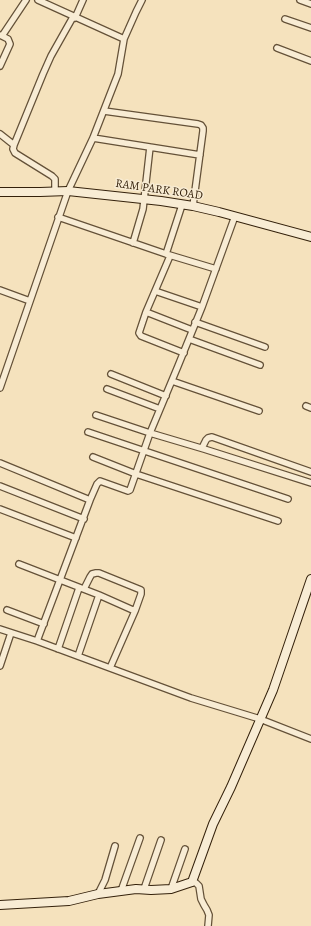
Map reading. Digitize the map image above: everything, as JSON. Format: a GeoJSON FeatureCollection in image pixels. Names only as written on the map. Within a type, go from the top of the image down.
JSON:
{"type":"FeatureCollection","features":[{"type":"Feature","properties":{"kind":"street"},"geometry":{"type":"LineString","coordinates":[[0,66],[10,44],[8,39],[1,35],[26,0]]}},
{"type":"Feature","properties":{"kind":"street"},"geometry":{"type":"LineString","coordinates":[[38,0],[124,40]]}},
{"type":"Feature","properties":{"kind":"street"},"geometry":{"type":"LineString","coordinates":[[55,192],[55,179],[15,153],[13,149],[51,56],[83,0]]}},
{"type":"Feature","properties":{"kind":"street"},"geometry":{"type":"LineString","coordinates":[[0,388],[2,372],[30,302],[58,218],[68,191],[104,111],[118,74],[124,40],[142,0]]}},
{"type":"Feature","properties":{"kind":"street"},"geometry":{"type":"LineString","coordinates":[[300,0],[311,4]]}},
{"type":"Feature","properties":{"kind":"street"},"geometry":{"type":"LineString","coordinates":[[285,19],[311,28]]}},
{"type":"Feature","properties":{"kind":"street"},"geometry":{"type":"LineString","coordinates":[[277,48],[311,61]]}},
{"type":"Feature","properties":{"kind":"street"},"geometry":{"type":"LineString","coordinates":[[104,111],[201,125],[203,131],[193,206]]}},
{"type":"Feature","properties":{"kind":"street"},"geometry":{"type":"LineString","coordinates":[[0,134],[14,144]]}},
{"type":"Feature","properties":{"kind":"street"},"geometry":{"type":"LineString","coordinates":[[93,138],[200,155]]}},
{"type":"Feature","properties":{"kind":"street"},"geometry":{"type":"LineString","coordinates":[[133,243],[143,209],[150,147]]}},
{"type":"Feature","properties":{"kind":"street","name":"RAM PARK ROAD"},"geometry":{"type":"LineString","coordinates":[[0,192],[68,191],[193,206],[311,237]]}},
{"type":"Feature","properties":{"kind":"street"},"geometry":{"type":"LineString","coordinates":[[182,205],[168,255],[139,331],[141,336],[184,353]]}},
{"type":"Feature","properties":{"kind":"street"},"geometry":{"type":"LineString","coordinates":[[37,641],[98,482],[100,481],[128,491],[130,490],[150,433],[202,307],[235,216]]}},
{"type":"Feature","properties":{"kind":"street"},"geometry":{"type":"LineString","coordinates":[[58,218],[168,255],[216,269]]}},
{"type":"Feature","properties":{"kind":"street"},"geometry":{"type":"LineString","coordinates":[[0,290],[30,302]]}},
{"type":"Feature","properties":{"kind":"street"},"geometry":{"type":"LineString","coordinates":[[155,291],[202,307]]}},
{"type":"Feature","properties":{"kind":"street"},"geometry":{"type":"LineString","coordinates":[[146,312],[192,330]]}},
{"type":"Feature","properties":{"kind":"street"},"geometry":{"type":"LineString","coordinates":[[195,322],[264,347]]}},
{"type":"Feature","properties":{"kind":"street"},"geometry":{"type":"LineString","coordinates":[[189,339],[260,365]]}},
{"type":"Feature","properties":{"kind":"street"},"geometry":{"type":"LineString","coordinates":[[111,374],[166,396]]}},
{"type":"Feature","properties":{"kind":"street"},"geometry":{"type":"LineString","coordinates":[[172,381],[259,411]]}},
{"type":"Feature","properties":{"kind":"street"},"geometry":{"type":"LineString","coordinates":[[107,388],[160,409]]}},
{"type":"Feature","properties":{"kind":"street"},"geometry":{"type":"LineString","coordinates":[[96,415],[311,483]]}},
{"type":"Feature","properties":{"kind":"street"},"geometry":{"type":"LineString","coordinates":[[88,432],[288,500]]}},
{"type":"Feature","properties":{"kind":"street"},"geometry":{"type":"LineString","coordinates":[[202,448],[206,440],[212,437],[311,472]]}},
{"type":"Feature","properties":{"kind":"street"},"geometry":{"type":"LineString","coordinates":[[93,457],[136,474],[278,520]]}},
{"type":"Feature","properties":{"kind":"street"},"geometry":{"type":"LineString","coordinates":[[0,463],[90,500]]}},
{"type":"Feature","properties":{"kind":"street"},"geometry":{"type":"LineString","coordinates":[[0,486],[84,520]]}},
{"type":"Feature","properties":{"kind":"street"},"geometry":{"type":"LineString","coordinates":[[0,509],[76,538]]}},
{"type":"Feature","properties":{"kind":"street"},"geometry":{"type":"LineString","coordinates":[[19,564],[135,610]]}},
{"type":"Feature","properties":{"kind":"street"},"geometry":{"type":"LineString","coordinates":[[58,649],[82,588],[92,574],[99,573],[141,590],[135,610],[110,668]]}},
{"type":"Feature","properties":{"kind":"street"},"geometry":{"type":"LineString","coordinates":[[192,882],[214,824],[273,690],[311,578]]}},
{"type":"Feature","properties":{"kind":"street"},"geometry":{"type":"LineString","coordinates":[[78,656],[99,595]]}},
{"type":"Feature","properties":{"kind":"street"},"geometry":{"type":"LineString","coordinates":[[7,610],[44,624]]}},
{"type":"Feature","properties":{"kind":"street"},"geometry":{"type":"LineString","coordinates":[[0,629],[37,641],[191,698],[260,718],[311,740]]}},
{"type":"Feature","properties":{"kind":"street"},"geometry":{"type":"LineString","coordinates":[[0,666],[11,633]]}},
{"type":"Feature","properties":{"kind":"street"},"geometry":{"type":"LineString","coordinates":[[122,891],[140,838]]}},
{"type":"Feature","properties":{"kind":"street"},"geometry":{"type":"LineString","coordinates":[[144,889],[161,840]]}},
{"type":"Feature","properties":{"kind":"street"},"geometry":{"type":"LineString","coordinates":[[98,894],[105,880],[115,846]]}},
{"type":"Feature","properties":{"kind":"street"},"geometry":{"type":"LineString","coordinates":[[171,888],[184,849]]}},
{"type":"Feature","properties":{"kind":"street"},"geometry":{"type":"LineString","coordinates":[[0,905],[69,901],[98,894],[136,889],[171,888],[192,882],[199,886],[201,899],[209,915],[208,926]]}}]}
